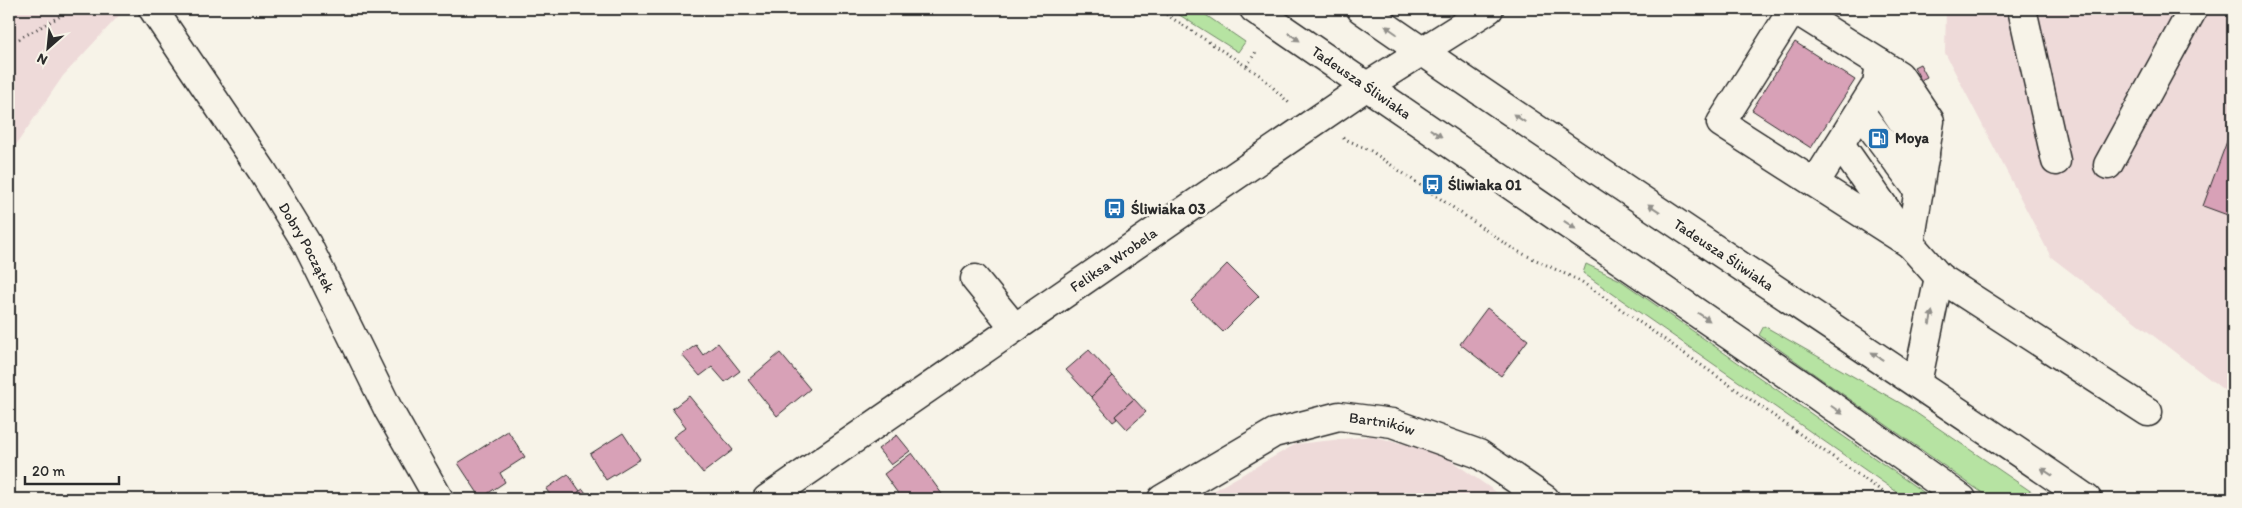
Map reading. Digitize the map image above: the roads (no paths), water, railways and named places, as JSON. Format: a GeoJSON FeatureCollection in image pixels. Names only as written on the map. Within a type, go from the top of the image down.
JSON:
{"type":"FeatureCollection","features":[{"type":"Feature","properties":{"kind":"street","name":"Dobry Początek"},"geometry":{"type":"LineString","coordinates":[[154,9],[263,172],[307,244],[388,409],[439,499]]}},
{"type":"Feature","properties":{"kind":"street","name":"Tadeusza Śliwiaka"},"geometry":{"type":"LineString","coordinates":[[1254,9],[1797,381],[1962,499]]}},
{"type":"Feature","properties":{"kind":"street","name":"Tadeusza Śliwiaka"},"geometry":{"type":"LineString","coordinates":[[1361,9],[2087,499]]}},
{"type":"Feature","properties":{"kind":"street","name":"Feliksa Wrobela"},"geometry":{"type":"LineString","coordinates":[[767,499],[1366,86],[1489,9]]}},
{"type":"Feature","properties":{"kind":"street"},"geometry":{"type":"LineString","coordinates":[[1793,9],[1879,74],[1899,75],[1930,121],[1910,244],[1721,122],[1793,9]]}},
{"type":"Feature","properties":{"kind":"street"},"geometry":{"type":"LineString","coordinates":[[2022,9],[2056,161]]}},
{"type":"Feature","properties":{"kind":"street"},"geometry":{"type":"LineString","coordinates":[[2108,166],[2193,9]]}},
{"type":"Feature","properties":{"kind":"street"},"geometry":{"type":"LineString","coordinates":[[1815,183],[1860,112],[1879,74]]}},
{"type":"Feature","properties":{"kind":"street"},"geometry":{"type":"LineString","coordinates":[[1860,112],[1919,191]]}},
{"type":"Feature","properties":{"kind":"street"},"geometry":{"type":"LineString","coordinates":[[1840,144],[1910,244],[1939,277],[2148,412]]}},
{"type":"Feature","properties":{"kind":"street"},"geometry":{"type":"LineString","coordinates":[[1917,383],[1939,277]]}},
{"type":"Feature","properties":{"kind":"street"},"geometry":{"type":"LineString","coordinates":[[975,279],[1015,328]]}},
{"type":"Feature","properties":{"kind":"street","name":"Bartników"},"geometry":{"type":"LineString","coordinates":[[1162,499],[1274,433],[1339,416],[1392,423],[1479,454],[1545,499]]}},
{"type":"Feature","properties":{"kind":"place","name":"Moya"},"geometry":{"type":"Point","coordinates":[1879,138]}},
{"type":"Feature","properties":{"kind":"place","name":"Śliwiaka 01"},"geometry":{"type":"Point","coordinates":[1432,185]}},
{"type":"Feature","properties":{"kind":"place","name":"Śliwiaka 03"},"geometry":{"type":"Point","coordinates":[1115,209]}}]}
